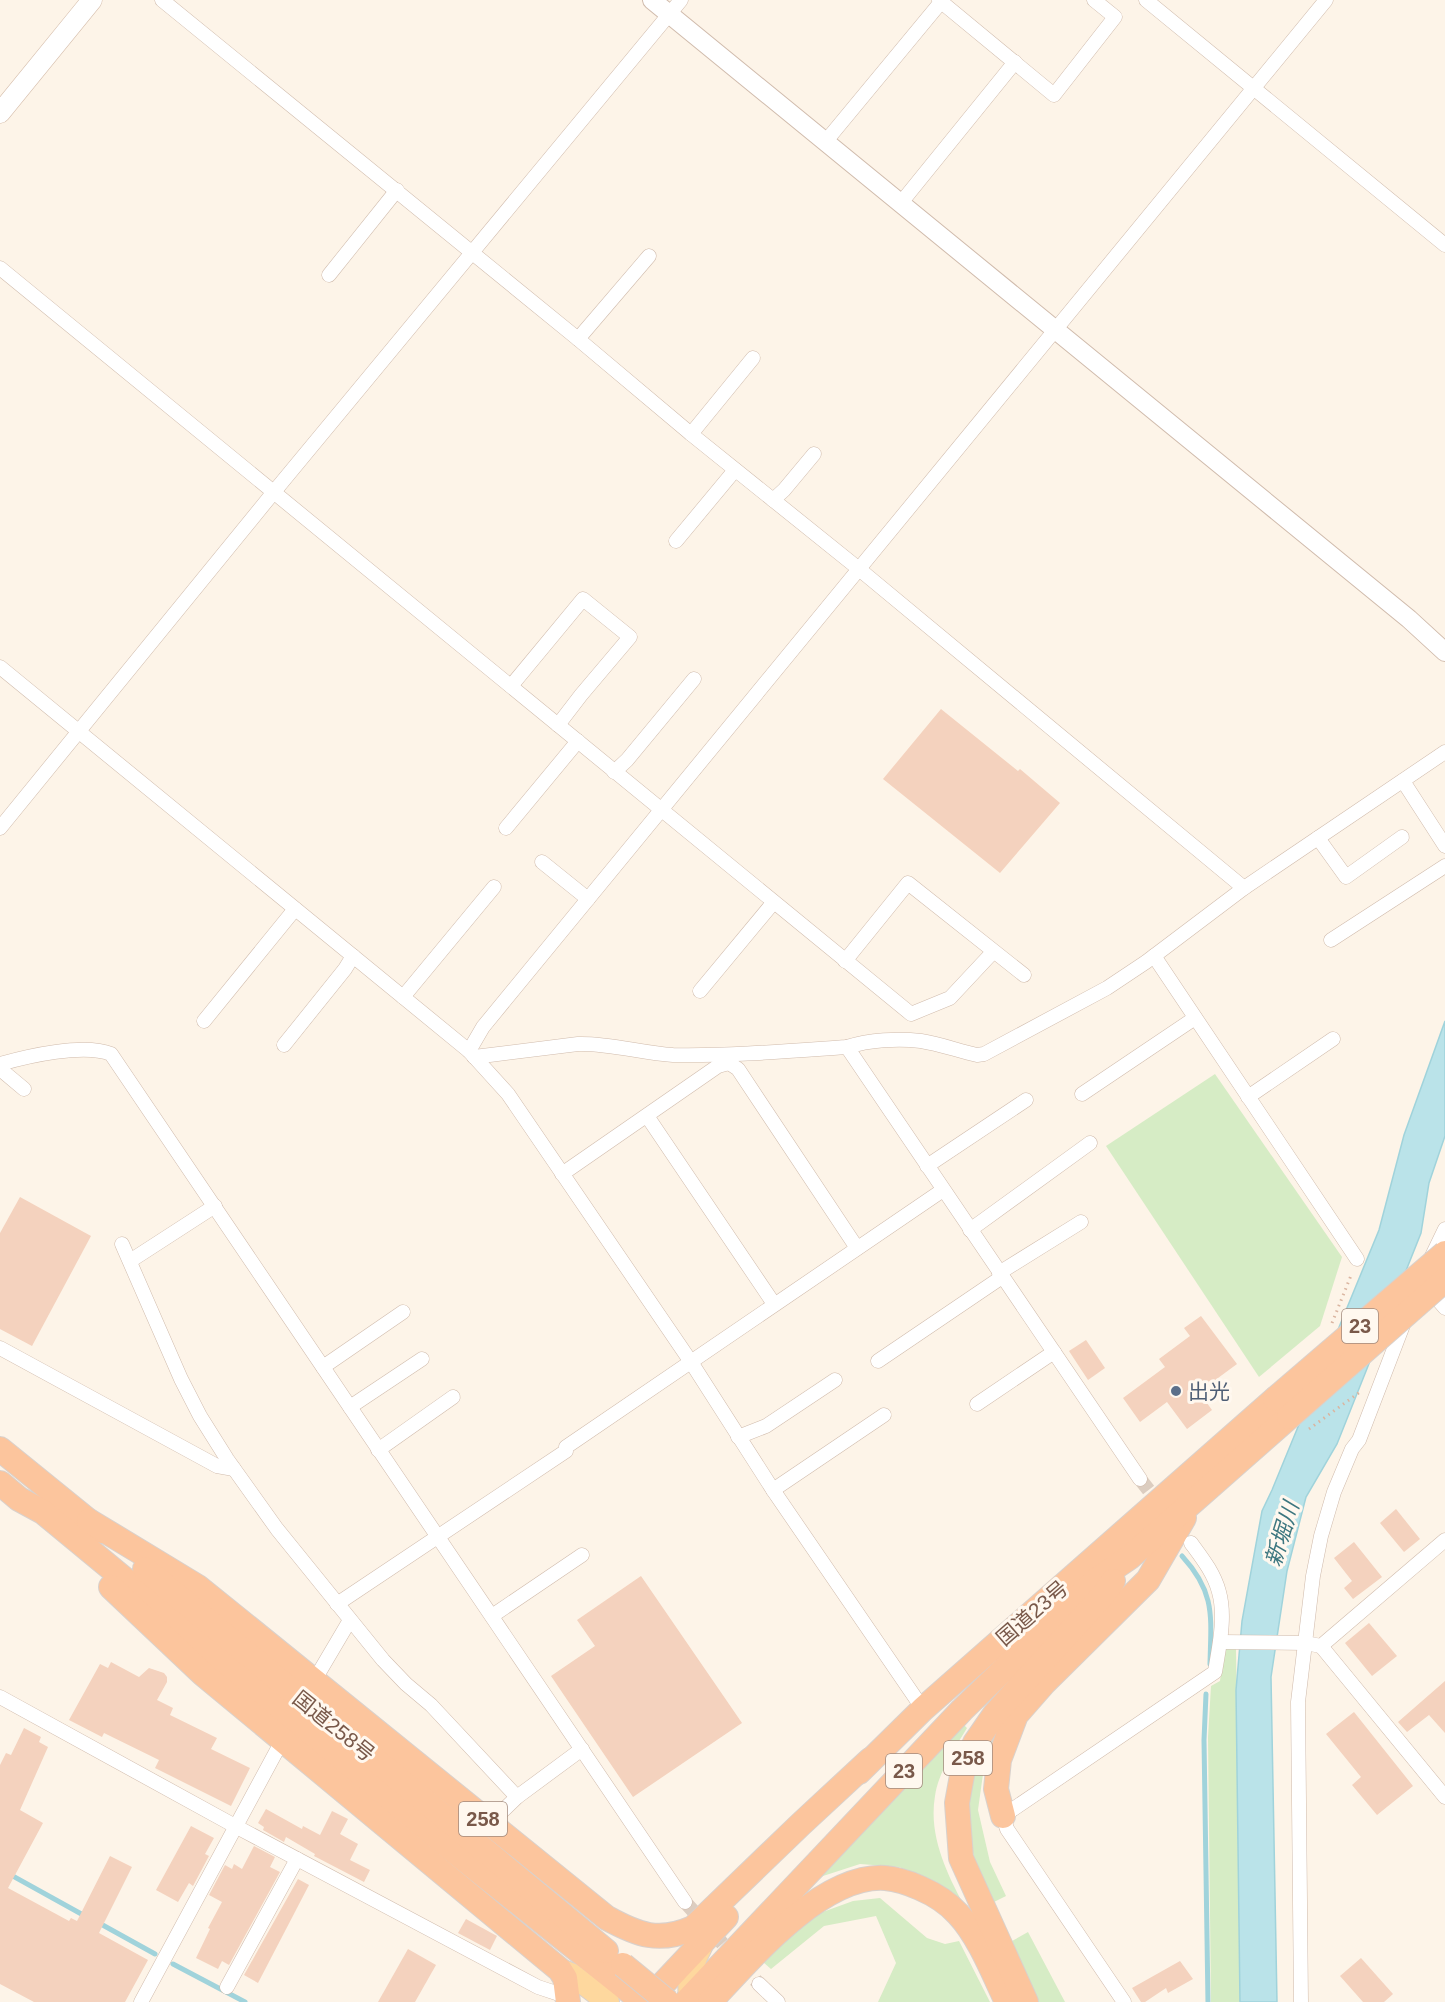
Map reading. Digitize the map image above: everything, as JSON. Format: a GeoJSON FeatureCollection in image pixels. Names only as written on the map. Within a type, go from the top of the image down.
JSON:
{"type":"FeatureCollection","features":[{"type":"Feature","properties":{"kind":"highway","name":"国道23号"},"geometry":{"type":"LineString","coordinates":[[644,2002],[705,1941],[870,1760],[923,1709],[1288,1417],[1445,1252]]}},
{"type":"Feature","properties":{"kind":"highway","name":"国道23号"},"geometry":{"type":"LineString","coordinates":[[687,2001],[962,1710],[1095,1581],[1130,1557],[1445,1280]]}},
{"type":"Feature","properties":{"kind":"highway","name":"国道258号"},"geometry":{"type":"LineString","coordinates":[[0,1449],[89,1521],[617,1970],[644,2002]]}},
{"type":"Feature","properties":{"kind":"highway","name":"国道258号"},"geometry":{"type":"LineString","coordinates":[[0,1483],[20,1499],[44,1512],[445,1844],[617,1970],[687,2001]]}},
{"type":"Feature","properties":{"kind":"highway","name":"258"},"geometry":{"type":"LineString","coordinates":[[20,1499],[37,1519],[202,1674],[451,1868],[560,1970]]}},
{"type":"Feature","properties":{"kind":"highway"},"geometry":{"type":"LineString","coordinates":[[1003,1816],[996,1789],[999,1760],[1016,1715],[1044,1683],[1148,1580],[1192,1503]]}},
{"type":"Feature","properties":{"kind":"highway","name":"258"},"geometry":{"type":"LineString","coordinates":[[89,1521],[198,1587],[486,1826],[607,1918],[628,1930],[647,1936],[679,1934],[693,1928],[870,1760]]}},
{"type":"Feature","properties":{"kind":"highway","name":"258"},"geometry":{"type":"LineString","coordinates":[[1026,2002],[961,1858],[957,1803],[963,1770],[975,1743],[995,1714],[1104,1594],[1130,1557]]}},
{"type":"Feature","properties":{"kind":"highway"},"geometry":{"type":"LineString","coordinates":[[687,2001],[824,1897],[858,1881],[883,1878],[904,1881],[933,1894],[959,1915],[982,1950],[1007,2002]]}},
{"type":"Feature","properties":{"kind":"highway"},"geometry":{"type":"LineString","coordinates":[[560,1970],[565,1978],[568,2000]]}},
{"type":"Feature","properties":{"kind":"main road"},"geometry":{"type":"LineString","coordinates":[[0,112],[92,0]]}},
{"type":"Feature","properties":{"kind":"main road"},"geometry":{"type":"LineString","coordinates":[[687,2001],[689,1971],[705,1941]]}},
{"type":"Feature","properties":{"kind":"main road"},"geometry":{"type":"LineString","coordinates":[[560,1970],[571,1974],[608,2002]]}},
{"type":"Feature","properties":{"kind":"street"},"geometry":{"type":"LineString","coordinates":[[162,0],[473,252],[735,470],[860,569],[1244,888]]}},
{"type":"Feature","properties":{"kind":"street"},"geometry":{"type":"LineString","coordinates":[[652,0],[675,7],[900,204],[1408,619],[1445,652]]}},
{"type":"Feature","properties":{"kind":"street"},"geometry":{"type":"LineString","coordinates":[[826,141],[940,1],[1054,95],[1115,17],[1094,0]]}},
{"type":"Feature","properties":{"kind":"street"},"geometry":{"type":"LineString","coordinates":[[1146,0],[1445,244]]}},
{"type":"Feature","properties":{"kind":"street"},"geometry":{"type":"LineString","coordinates":[[471,1054],[483,1027],[1326,0]]}},
{"type":"Feature","properties":{"kind":"street"},"geometry":{"type":"LineString","coordinates":[[0,828],[273,493],[675,7]]}},
{"type":"Feature","properties":{"kind":"street"},"geometry":{"type":"LineString","coordinates":[[900,204],[1015,62]]}},
{"type":"Feature","properties":{"kind":"street"},"geometry":{"type":"LineString","coordinates":[[328,274],[397,190]]}},
{"type":"Feature","properties":{"kind":"street"},"geometry":{"type":"LineString","coordinates":[[579,339],[649,256]]}},
{"type":"Feature","properties":{"kind":"street"},"geometry":{"type":"LineString","coordinates":[[0,268],[911,1014]]}},
{"type":"Feature","properties":{"kind":"street"},"geometry":{"type":"LineString","coordinates":[[691,434],[753,358]]}},
{"type":"Feature","properties":{"kind":"street"},"geometry":{"type":"LineString","coordinates":[[773,500],[814,454]]}},
{"type":"Feature","properties":{"kind":"street"},"geometry":{"type":"LineString","coordinates":[[676,541],[735,470]]}},
{"type":"Feature","properties":{"kind":"street"},"geometry":{"type":"LineString","coordinates":[[511,686],[583,599],[630,637],[558,725]]}},
{"type":"Feature","properties":{"kind":"street"},"geometry":{"type":"LineString","coordinates":[[0,667],[471,1054],[508,1094],[691,1362],[773,1490],[923,1709]]}},
{"type":"Feature","properties":{"kind":"street"},"geometry":{"type":"LineString","coordinates":[[614,772],[627,760],[694,679]]}},
{"type":"Feature","properties":{"kind":"street"},"geometry":{"type":"LineString","coordinates":[[506,828],[578,741]]}},
{"type":"Feature","properties":{"kind":"street"},"geometry":{"type":"LineString","coordinates":[[471,1054],[593,1044],[655,1053],[729,1059],[847,1047],[861,1042],[910,1040],[923,1041],[977,1055],[984,1054],[1107,988],[1154,956],[1244,888],[1445,752]]}},
{"type":"Feature","properties":{"kind":"street"},"geometry":{"type":"LineString","coordinates":[[1402,781],[1445,846]]}},
{"type":"Feature","properties":{"kind":"street"},"geometry":{"type":"LineString","coordinates":[[1318,838],[1346,877],[1402,837]]}},
{"type":"Feature","properties":{"kind":"street"},"geometry":{"type":"LineString","coordinates":[[542,862],[588,898]]}},
{"type":"Feature","properties":{"kind":"street"},"geometry":{"type":"LineString","coordinates":[[1331,940],[1445,866]]}},
{"type":"Feature","properties":{"kind":"street"},"geometry":{"type":"LineString","coordinates":[[845,961],[909,883],[1024,975]]}},
{"type":"Feature","properties":{"kind":"street"},"geometry":{"type":"LineString","coordinates":[[403,998],[494,887]]}},
{"type":"Feature","properties":{"kind":"street"},"geometry":{"type":"LineString","coordinates":[[700,991],[773,903]]}},
{"type":"Feature","properties":{"kind":"street"},"geometry":{"type":"LineString","coordinates":[[204,1021],[295,909]]}},
{"type":"Feature","properties":{"kind":"street"},"geometry":{"type":"LineString","coordinates":[[911,1014],[950,998],[993,952]]}},
{"type":"Feature","properties":{"kind":"street"},"geometry":{"type":"LineString","coordinates":[[284,1045],[353,956]]}},
{"type":"Feature","properties":{"kind":"street"},"geometry":{"type":"LineString","coordinates":[[1154,956],[1357,1259]]}},
{"type":"Feature","properties":{"kind":"street"},"geometry":{"type":"LineString","coordinates":[[910,1040],[911,1014]]}},
{"type":"Feature","properties":{"kind":"street"},"geometry":{"type":"LineString","coordinates":[[1082,1094],[1195,1018]]}},
{"type":"Feature","properties":{"kind":"street"},"geometry":{"type":"LineString","coordinates":[[1248,1097],[1333,1039]]}},
{"type":"Feature","properties":{"kind":"street"},"geometry":{"type":"LineString","coordinates":[[847,1047],[1140,1479]]}},
{"type":"Feature","properties":{"kind":"street"},"geometry":{"type":"LineString","coordinates":[[0,1064],[48,1052],[95,1051],[111,1054],[685,1902]]}},
{"type":"Feature","properties":{"kind":"street"},"geometry":{"type":"LineString","coordinates":[[562,1174],[729,1059]]}},
{"type":"Feature","properties":{"kind":"street"},"geometry":{"type":"LineString","coordinates":[[729,1059],[738,1069],[857,1248]]}},
{"type":"Feature","properties":{"kind":"street"},"geometry":{"type":"LineString","coordinates":[[0,1069],[24,1089]]}},
{"type":"Feature","properties":{"kind":"street"},"geometry":{"type":"LineString","coordinates":[[927,1166],[1026,1100]]}},
{"type":"Feature","properties":{"kind":"street"},"geometry":{"type":"LineString","coordinates":[[647,1116],[774,1304]]}},
{"type":"Feature","properties":{"kind":"street"},"geometry":{"type":"LineString","coordinates":[[970,1230],[1090,1143]]}},
{"type":"Feature","properties":{"kind":"street"},"geometry":{"type":"LineString","coordinates":[[337,1605],[566,1451],[566,1447],[943,1190]]}},
{"type":"Feature","properties":{"kind":"street"},"geometry":{"type":"LineString","coordinates":[[130,1261],[215,1206]]}},
{"type":"Feature","properties":{"kind":"street"},"geometry":{"type":"LineString","coordinates":[[878,1361],[1000,1275],[1081,1222]]}},
{"type":"Feature","properties":{"kind":"street"},"geometry":{"type":"LineString","coordinates":[[1300,2002],[1298,1643],[1321,1536],[1334,1492],[1352,1449],[1359,1440],[1420,1279],[1445,1229]]}},
{"type":"Feature","properties":{"kind":"street"},"geometry":{"type":"LineString","coordinates":[[122,1244],[200,1416],[214,1441],[277,1529],[337,1605],[406,1684],[431,1705],[517,1797]]}},
{"type":"Feature","properties":{"kind":"street"},"geometry":{"type":"LineString","coordinates":[[1420,1279],[1445,1308]]}},
{"type":"Feature","properties":{"kind":"street"},"geometry":{"type":"LineString","coordinates":[[323,1367],[403,1312]]}},
{"type":"Feature","properties":{"kind":"street"},"geometry":{"type":"LineString","coordinates":[[0,1348],[217,1466],[234,1469]]}},
{"type":"Feature","properties":{"kind":"street"},"geometry":{"type":"LineString","coordinates":[[977,1404],[1054,1352]]}},
{"type":"Feature","properties":{"kind":"street"},"geometry":{"type":"LineString","coordinates":[[350,1407],[422,1359]]}},
{"type":"Feature","properties":{"kind":"street"},"geometry":{"type":"LineString","coordinates":[[738,1437],[766,1426],[835,1380]]}},
{"type":"Feature","properties":{"kind":"street"},"geometry":{"type":"LineString","coordinates":[[378,1450],[453,1397]]}},
{"type":"Feature","properties":{"kind":"street"},"geometry":{"type":"LineString","coordinates":[[773,1490],[884,1415]]}},
{"type":"Feature","properties":{"kind":"street"},"geometry":{"type":"LineString","coordinates":[[1321,1646],[1445,1540]]}},
{"type":"Feature","properties":{"kind":"street"},"geometry":{"type":"LineString","coordinates":[[1124,2002],[1007,1829],[1003,1816],[1215,1672],[1225,1642],[1219,1592],[1209,1569],[1191,1543]]}},
{"type":"Feature","properties":{"kind":"street"},"geometry":{"type":"LineString","coordinates":[[492,1616],[582,1555]]}},
{"type":"Feature","properties":{"kind":"street"},"geometry":{"type":"LineString","coordinates":[[314,1681],[350,1620]]}},
{"type":"Feature","properties":{"kind":"street"},"geometry":{"type":"LineString","coordinates":[[1225,1642],[1298,1643],[1321,1646],[1445,1797]]}},
{"type":"Feature","properties":{"kind":"street"},"geometry":{"type":"LineString","coordinates":[[0,1697],[235,1826],[538,1987],[568,2000]]}},
{"type":"Feature","properties":{"kind":"street"},"geometry":{"type":"LineString","coordinates":[[141,2002],[283,1739]]}},
{"type":"Feature","properties":{"kind":"street"},"geometry":{"type":"LineString","coordinates":[[486,1826],[517,1797],[582,1749]]}},
{"type":"Feature","properties":{"kind":"street"},"geometry":{"type":"LineString","coordinates":[[227,1987],[297,1858]]}},
{"type":"Feature","properties":{"kind":"street"},"geometry":{"type":"LineString","coordinates":[[759,1984],[778,2002]]}},
{"type":"Feature","properties":{"kind":"path"},"geometry":{"type":"LineString","coordinates":[[1328,1333],[1357,1259]]}},
{"type":"Feature","properties":{"kind":"path"},"geometry":{"type":"LineString","coordinates":[[1288,1417],[1383,1376]]}},
{"type":"Feature","properties":{"kind":"green space"},"geometry":{"type":"Polygon","coordinates":[[[1215,1074],[1342,1257],[1320,1326],[1259,1377],[1106,1146],[1215,1074]]]}},
{"type":"Feature","properties":{"kind":"green space"},"geometry":{"type":"Polygon","coordinates":[[[1224,1649],[1236,1649],[1241,2002],[1211,2002],[1208,1737],[1211,1686],[1220,1681],[1224,1649]]]}},
{"type":"Feature","properties":{"kind":"green space"},"geometry":{"type":"Polygon","coordinates":[[[961,1722],[967,1728],[940,1778],[935,1796],[934,1826],[941,1856],[967,1911],[937,1882],[899,1867],[860,1864],[823,1876],[786,1907],[961,1722]]]}},
{"type":"Feature","properties":{"kind":"green space"},"geometry":{"type":"Polygon","coordinates":[[[997,1731],[983,1774],[978,1810],[990,1862],[1006,1896],[992,1903],[972,1851],[966,1816],[970,1781],[977,1762],[997,1731]]]}},
{"type":"Feature","properties":{"kind":"green space"},"geometry":{"type":"Polygon","coordinates":[[[880,1898],[927,1938],[945,1944],[959,1941],[990,2002],[878,2002],[896,1963],[876,1916],[824,1926],[771,1969],[763,1962],[809,1917],[853,1901],[880,1898]]]}},
{"type":"Feature","properties":{"kind":"green space"},"geometry":{"type":"Polygon","coordinates":[[[1028,1932],[1065,2002],[1039,2002],[1012,1941],[1028,1932]]]}},
{"type":"Feature","properties":{"kind":"water","name":"新堀川"},"geometry":{"type":"Polygon","coordinates":[[[1445,1021],[1445,1136],[1429,1183],[1421,1233],[1337,1444],[1306,1497],[1287,1571],[1271,1677],[1277,2002],[1240,2002],[1236,1690],[1242,1621],[1262,1511],[1379,1230],[1404,1135],[1445,1021]]]}},
{"type":"Feature","properties":{"kind":"building"},"geometry":{"type":"Polygon","coordinates":[[[941,709],[1018,771],[1020,769],[1060,803],[1000,873],[883,779],[941,709]]]}},
{"type":"Feature","properties":{"kind":"building"},"geometry":{"type":"Polygon","coordinates":[[[20,1197],[91,1236],[32,1346],[0,1329],[0,1233],[20,1197]]]}},
{"type":"Feature","properties":{"kind":"building"},"geometry":{"type":"Polygon","coordinates":[[[1201,1316],[1237,1364],[1199,1392],[1212,1410],[1187,1429],[1167,1402],[1140,1422],[1123,1398],[1165,1367],[1159,1359],[1190,1336],[1184,1328],[1201,1316]]]}},
{"type":"Feature","properties":{"kind":"building"},"geometry":{"type":"Polygon","coordinates":[[[1086,1340],[1105,1368],[1088,1380],[1069,1351],[1086,1340]]]}},
{"type":"Feature","properties":{"kind":"building"},"geometry":{"type":"Polygon","coordinates":[[[1396,1509],[1420,1539],[1404,1552],[1380,1523],[1396,1509]]]}},
{"type":"Feature","properties":{"kind":"building"},"geometry":{"type":"Polygon","coordinates":[[[1354,1542],[1382,1577],[1353,1599],[1344,1588],[1352,1581],[1334,1558],[1354,1542]]]}},
{"type":"Feature","properties":{"kind":"building"},"geometry":{"type":"Polygon","coordinates":[[[641,1576],[742,1723],[633,1797],[551,1676],[595,1646],[577,1620],[641,1576]]]}},
{"type":"Feature","properties":{"kind":"building"},"geometry":{"type":"Polygon","coordinates":[[[1369,1623],[1397,1656],[1372,1676],[1345,1643],[1369,1623]]]}},
{"type":"Feature","properties":{"kind":"building"},"geometry":{"type":"Polygon","coordinates":[[[111,1662],[139,1677],[149,1668],[164,1673],[167,1682],[157,1700],[173,1708],[170,1715],[217,1738],[211,1749],[250,1768],[231,1806],[155,1768],[159,1760],[104,1733],[102,1737],[69,1720],[100,1664],[108,1668],[111,1662]]]}},
{"type":"Feature","properties":{"kind":"building"},"geometry":{"type":"Polygon","coordinates":[[[1445,1681],[1445,1733],[1429,1715],[1407,1732],[1398,1722],[1445,1681]]]}},
{"type":"Feature","properties":{"kind":"building"},"geometry":{"type":"Polygon","coordinates":[[[1354,1712],[1413,1786],[1377,1815],[1352,1785],[1361,1777],[1326,1734],[1354,1712]]]}},
{"type":"Feature","properties":{"kind":"building"},"geometry":{"type":"Polygon","coordinates":[[[24,1728],[41,1737],[39,1742],[48,1747],[20,1810],[43,1823],[8,1888],[69,1921],[71,1918],[77,1921],[110,1856],[132,1867],[99,1933],[148,1960],[125,2002],[34,2002],[0,1984],[0,1765],[6,1753],[11,1755],[24,1728]]]}},
{"type":"Feature","properties":{"kind":"building"},"geometry":{"type":"Polygon","coordinates":[[[266,1809],[302,1829],[303,1826],[320,1835],[332,1811],[348,1819],[340,1834],[358,1844],[350,1860],[370,1870],[364,1882],[314,1856],[315,1854],[286,1837],[284,1842],[263,1830],[264,1827],[258,1823],[266,1809]]]}},
{"type":"Feature","properties":{"kind":"building"},"geometry":{"type":"Polygon","coordinates":[[[191,1826],[214,1838],[205,1854],[209,1856],[193,1886],[189,1883],[178,1902],[156,1890],[191,1826]]]}},
{"type":"Feature","properties":{"kind":"building"},"geometry":{"type":"Polygon","coordinates":[[[254,1846],[275,1857],[270,1867],[280,1872],[229,1965],[222,1961],[218,1969],[196,1958],[222,1902],[209,1895],[225,1865],[232,1869],[234,1864],[242,1869],[254,1846]]]}},
{"type":"Feature","properties":{"kind":"building"},"geometry":{"type":"Polygon","coordinates":[[[298,1879],[309,1885],[258,1983],[244,1975],[298,1879]]]}},
{"type":"Feature","properties":{"kind":"building"},"geometry":{"type":"Polygon","coordinates":[[[466,1919],[497,1936],[490,1950],[458,1933],[466,1919]]]}},
{"type":"Feature","properties":{"kind":"building"},"geometry":{"type":"Polygon","coordinates":[[[408,1949],[436,1965],[415,2002],[378,2002],[408,1949]]]}},
{"type":"Feature","properties":{"kind":"building"},"geometry":{"type":"Polygon","coordinates":[[[1361,1958],[1393,1994],[1384,2002],[1363,2002],[1340,1976],[1361,1958]]]}},
{"type":"Feature","properties":{"kind":"building"},"geometry":{"type":"Polygon","coordinates":[[[1180,1961],[1193,1979],[1168,1993],[1166,1988],[1145,2002],[1141,2002],[1132,1988],[1180,1961]]]}},
{"type":"Feature","properties":{"kind":"waterway"},"geometry":{"type":"LineString","coordinates":[[1182,1556],[1193,1569],[1206,1594],[1211,1619],[1210,1664]]}},
{"type":"Feature","properties":{"kind":"waterway"},"geometry":{"type":"LineString","coordinates":[[1206,1694],[1204,1740],[1208,2002]]}},
{"type":"Feature","properties":{"kind":"waterway"},"geometry":{"type":"LineString","coordinates":[[0,1869],[85,1916]]}},
{"type":"Feature","properties":{"kind":"waterway"},"geometry":{"type":"LineString","coordinates":[[99,1923],[155,1954]]}},
{"type":"Feature","properties":{"kind":"waterway"},"geometry":{"type":"LineString","coordinates":[[173,1964],[245,2002]]}},
{"type":"Feature","properties":{"kind":"tunnel"},"geometry":{"type":"LineString","coordinates":[[1140,1479],[1161,1506]]}},
{"type":"Feature","properties":{"kind":"tunnel"},"geometry":{"type":"LineString","coordinates":[[685,1902],[759,1984]]}},
{"type":"Feature","properties":{"kind":"place","name":"出光"},"geometry":{"type":"Point","coordinates":[1176,1391]}}]}
